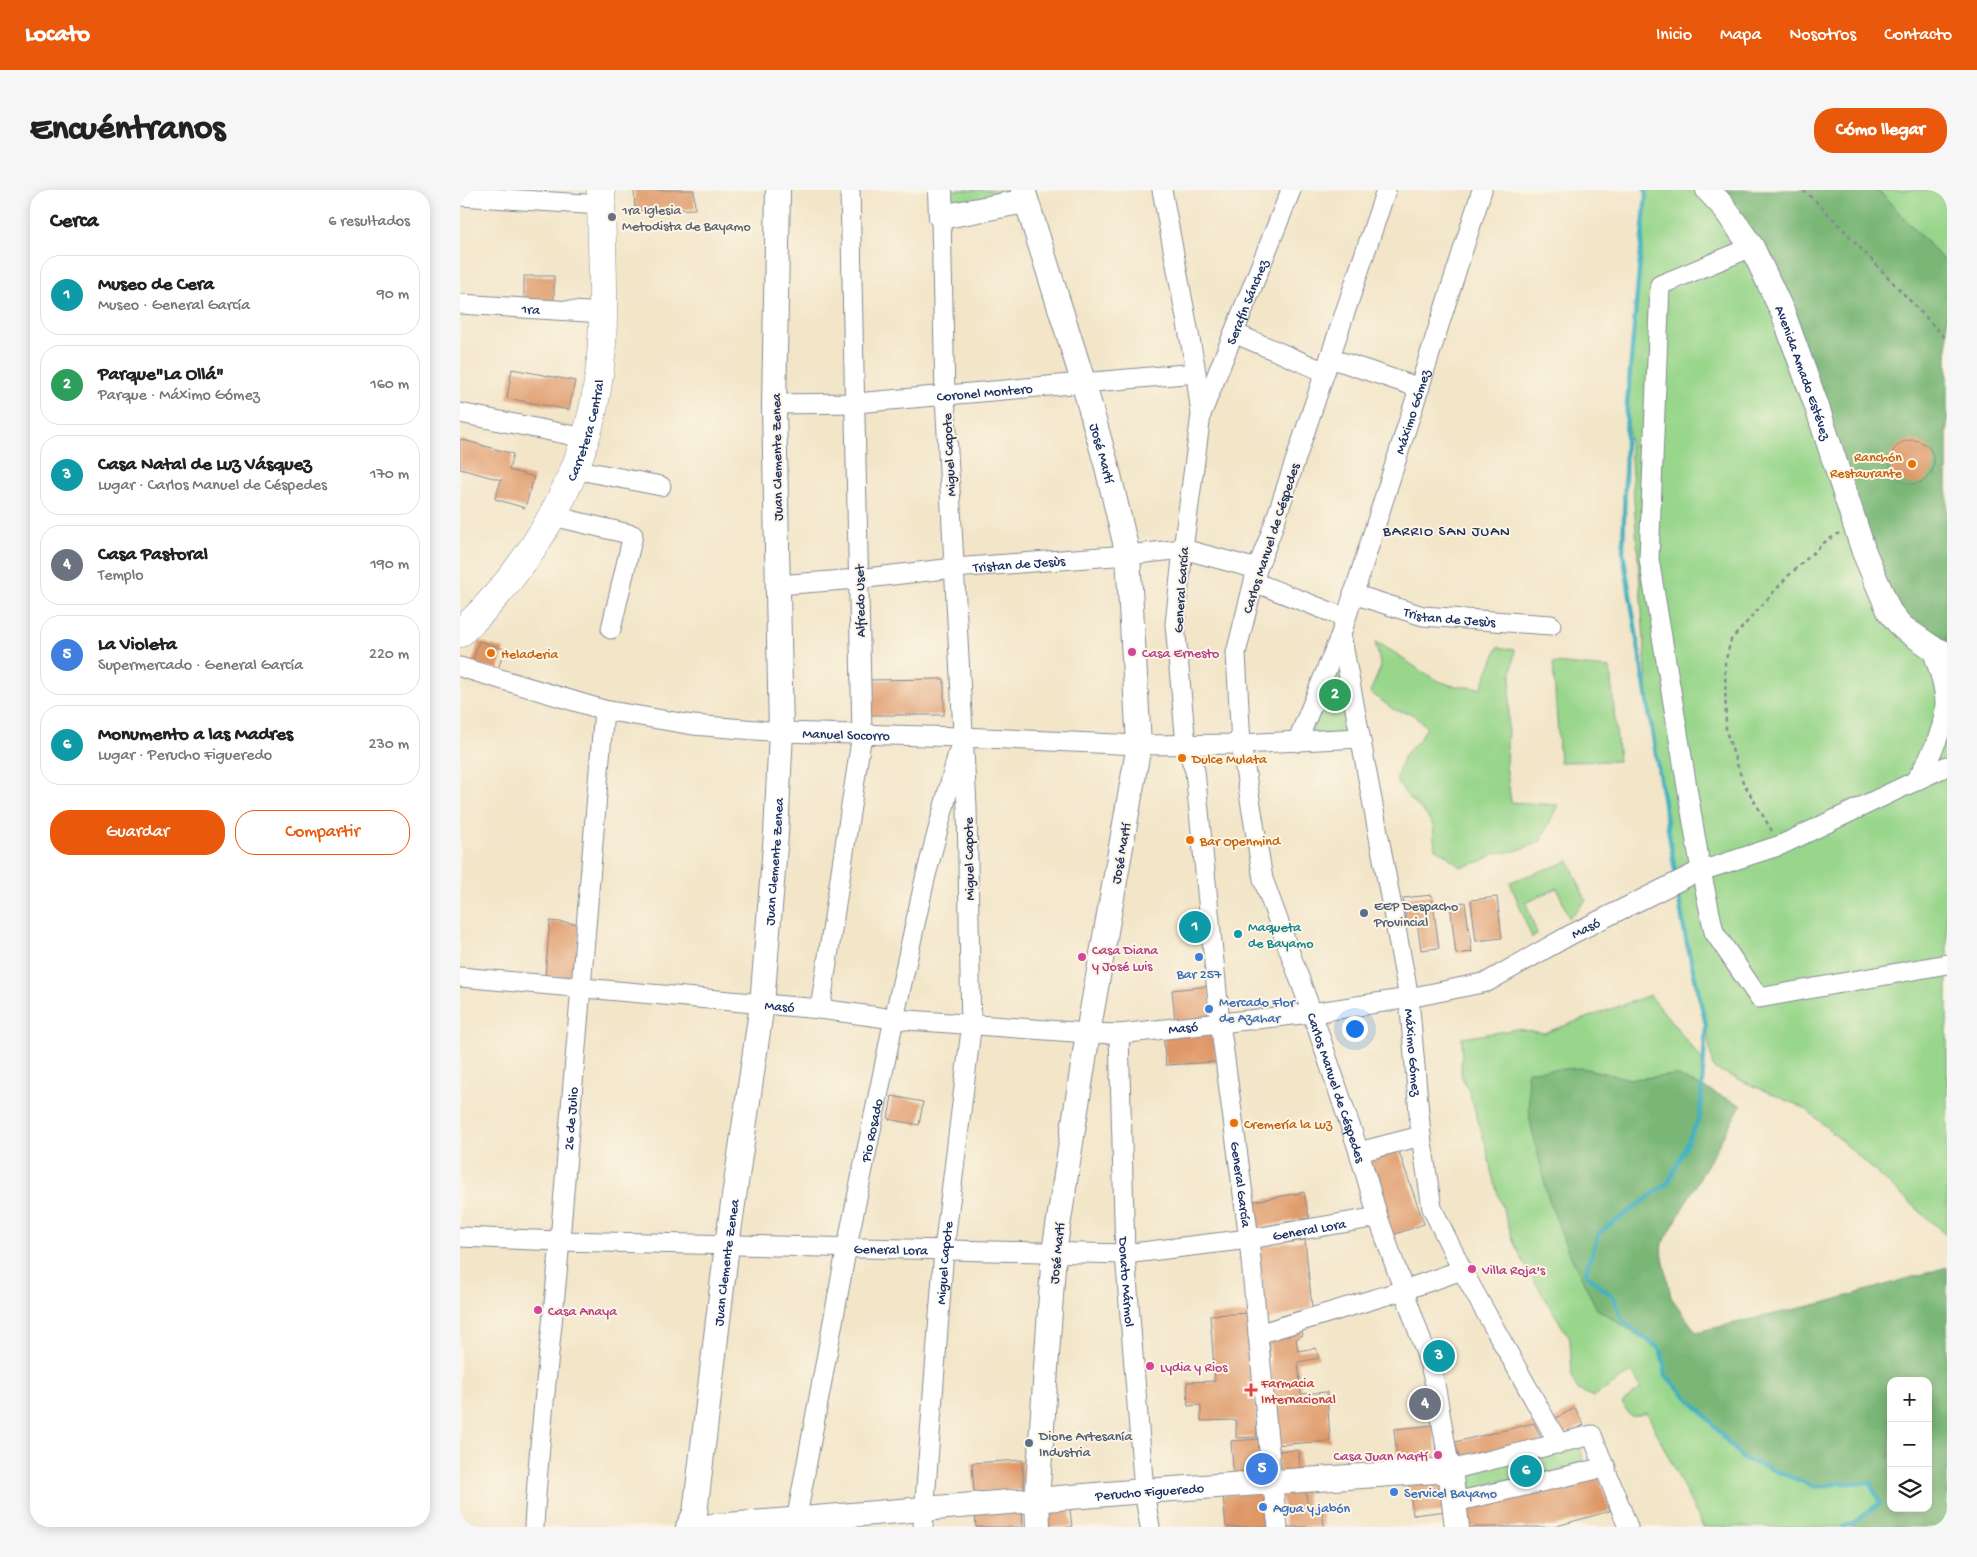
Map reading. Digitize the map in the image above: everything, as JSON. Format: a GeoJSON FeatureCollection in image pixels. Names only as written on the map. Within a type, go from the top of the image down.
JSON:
{"type":"FeatureCollection","features":[{"type":"Feature","properties":{"kind":"highway","name":"Carretera Central"},"geometry":{"type":"LineString","coordinates":[[460,632],[521,565],[539,540],[574,468],[585,438],[596,397],[603,313],[601,198]]}},
{"type":"Feature","properties":{"kind":"main road","name":"Juan Clemente Zenea"},"geometry":{"type":"LineString","coordinates":[[688,1527],[695,1513],[727,1245],[762,1004],[776,834],[781,732],[774,404],[778,190]]}},
{"type":"Feature","properties":{"kind":"main road","name":"Miguel Capote"},"geometry":{"type":"LineString","coordinates":[[940,190],[942,217]]}},
{"type":"Feature","properties":{"kind":"main road","name":"Avenida Amado Estévez"},"geometry":{"type":"LineString","coordinates":[[1708,190],[1722,205],[1752,247],[1783,313],[1817,407],[1864,552],[1889,611],[1902,627],[1939,651]]}},
{"type":"Feature","properties":{"kind":"main road"},"geometry":{"type":"LineString","coordinates":[[942,217],[1025,196]]}},
{"type":"Feature","properties":{"kind":"main road","name":"José Martí"},"geometry":{"type":"LineString","coordinates":[[1025,196],[1084,382],[1128,555],[1139,745],[1088,1033],[1054,1252],[1037,1500],[1038,1527]]}},
{"type":"Feature","properties":{"kind":"main road","name":"Perucho Figueredo"},"geometry":{"type":"LineString","coordinates":[[704,1527],[923,1518],[1037,1500],[1450,1470]]}},
{"type":"Feature","properties":{"kind":"main road","name":"Carlos Manuel de Céspedes"},"geometry":{"type":"LineString","coordinates":[[1450,1470],[1457,1527]]}},
{"type":"Feature","properties":{"kind":"street","name":"Alfredo Uset"},"geometry":{"type":"LineString","coordinates":[[820,1009],[862,734],[850,190]]}},
{"type":"Feature","properties":{"kind":"street","name":"General García"},"geometry":{"type":"LineString","coordinates":[[1162,190],[1196,373],[1201,415],[1175,624],[1186,746],[1195,771],[1220,1022],[1249,1239],[1278,1527]]}},
{"type":"Feature","properties":{"kind":"street","name":"Serafín Sánchez"},"geometry":{"type":"LineString","coordinates":[[1201,415],[1291,190]]}},
{"type":"Feature","properties":{"kind":"street","name":"Carlos Manuel de Céspedes"},"geometry":{"type":"LineString","coordinates":[[1386,190],[1255,576],[1236,653],[1240,744],[1263,879],[1312,1013],[1359,1152],[1378,1217],[1435,1384],[1450,1470]]}},
{"type":"Feature","properties":{"kind":"street","name":"Máximo Gómez"},"geometry":{"type":"LineString","coordinates":[[1297,742],[1343,626],[1482,190]]}},
{"type":"Feature","properties":{"kind":"street"},"geometry":{"type":"LineString","coordinates":[[460,196],[601,198]]}},
{"type":"Feature","properties":{"kind":"street","name":"Miguel Capote"},"geometry":{"type":"LineString","coordinates":[[923,1518],[944,1250],[971,1024],[967,807],[945,396],[942,217]]}},
{"type":"Feature","properties":{"kind":"street"},"geometry":{"type":"LineString","coordinates":[[1752,247],[1660,285],[1649,559],[1698,872],[1714,932],[1759,998],[1947,964]]}},
{"type":"Feature","properties":{"kind":"street","name":"1ra"},"geometry":{"type":"LineString","coordinates":[[460,304],[603,313]]}},
{"type":"Feature","properties":{"kind":"street"},"geometry":{"type":"LineString","coordinates":[[1234,334],[1327,365],[1420,388]]}},
{"type":"Feature","properties":{"kind":"street","name":"Coronel Montero"},"geometry":{"type":"LineString","coordinates":[[774,404],[856,403],[1196,373]]}},
{"type":"Feature","properties":{"kind":"street"},"geometry":{"type":"LineString","coordinates":[[460,413],[585,438]]}},
{"type":"Feature","properties":{"kind":"street"},"geometry":{"type":"LineString","coordinates":[[574,468],[661,486]]}},
{"type":"Feature","properties":{"kind":"street"},"geometry":{"type":"LineString","coordinates":[[552,516],[633,535],[611,629]]}},
{"type":"Feature","properties":{"kind":"street","name":"Tristan de Jesùs"},"geometry":{"type":"LineString","coordinates":[[778,585],[858,579],[954,568],[1128,555],[1183,548],[1255,576],[1343,626]]}},
{"type":"Feature","properties":{"kind":"street","name":"Tristan de Jesùs"},"geometry":{"type":"LineString","coordinates":[[1353,594],[1423,616],[1551,624]]}},
{"type":"Feature","properties":{"kind":"street","name":"Máximo Gómez"},"geometry":{"type":"LineString","coordinates":[[1343,626],[1360,738],[1409,998],[1421,1136],[1432,1208],[1462,1270],[1559,1444]]}},
{"type":"Feature","properties":{"kind":"street"},"geometry":{"type":"LineString","coordinates":[[1913,783],[1923,770],[1930,754],[1940,730],[1945,708],[1939,651]]}},
{"type":"Feature","properties":{"kind":"street","name":"Manuel Socorro"},"geometry":{"type":"LineString","coordinates":[[460,667],[604,710],[693,725],[781,732],[1186,746],[1360,738]]}},
{"type":"Feature","properties":{"kind":"street"},"geometry":{"type":"LineString","coordinates":[[460,683],[492,676]]}},
{"type":"Feature","properties":{"kind":"street","name":"26 de Julio"},"geometry":{"type":"LineString","coordinates":[[534,1527],[538,1456],[560,1241],[579,988],[604,710]]}},
{"type":"Feature","properties":{"kind":"street","name":"Pio Rosado"},"geometry":{"type":"LineString","coordinates":[[796,1522],[847,1246],[894,1019],[926,879],[962,737]]}},
{"type":"Feature","properties":{"kind":"street","name":"Masó"},"geometry":{"type":"LineString","coordinates":[[460,977],[820,1009],[894,1019],[1088,1033],[1119,1034],[1312,1013],[1409,998],[1487,982],[1570,935],[1669,885],[1698,872],[1781,845],[1947,766]]}},
{"type":"Feature","properties":{"kind":"street","name":"Donato Mármol"},"geometry":{"type":"LineString","coordinates":[[1119,1034],[1125,1254],[1144,1491],[1150,1527]]}},
{"type":"Feature","properties":{"kind":"street"},"geometry":{"type":"LineString","coordinates":[[1359,1152],[1421,1136]]}},
{"type":"Feature","properties":{"kind":"street","name":"General Lora"},"geometry":{"type":"LineString","coordinates":[[460,1237],[1125,1254],[1249,1239],[1378,1217]]}},
{"type":"Feature","properties":{"kind":"street"},"geometry":{"type":"LineString","coordinates":[[1258,1334],[1404,1290],[1462,1270]]}},
{"type":"Feature","properties":{"kind":"street","name":"Perucho Figueredo"},"geometry":{"type":"LineString","coordinates":[[1450,1470],[1592,1435],[1606,1467]]}},
{"type":"Feature","properties":{"kind":"street"},"geometry":{"type":"LineString","coordinates":[[1455,1502],[1606,1467],[1628,1527]]}},
{"type":"Feature","properties":{"kind":"path"},"geometry":{"type":"LineString","coordinates":[[1803,190],[1822,206],[1947,340]]}},
{"type":"Feature","properties":{"kind":"path"},"geometry":{"type":"LineString","coordinates":[[1781,845],[1743,782],[1726,731],[1726,662],[1731,640],[1787,577],[1825,542],[1855,523]]}},
{"type":"Feature","properties":{"kind":"green space"},"geometry":{"type":"Polygon","coordinates":[[[943,190],[1015,190],[1017,196],[944,206],[943,190]]]}},
{"type":"Feature","properties":{"kind":"green space"},"geometry":{"type":"Polygon","coordinates":[[[1646,190],[1708,190],[1722,205],[1947,653],[1947,1236],[1806,1109],[1713,1068],[1706,1025],[1685,935],[1650,723],[1627,404],[1646,190]]]}},
{"type":"Feature","properties":{"kind":"green space"},"geometry":{"type":"Polygon","coordinates":[[[1708,190],[1872,190],[1882,194],[1947,264],[1947,654],[1902,627],[1783,313],[1708,190]]]}},
{"type":"Feature","properties":{"kind":"green space"},"geometry":{"type":"Polygon","coordinates":[[[1872,190],[1947,190],[1947,264],[1882,195],[1872,190]]]}},
{"type":"Feature","properties":{"kind":"green space"},"geometry":{"type":"Polygon","coordinates":[[[1375,642],[1440,681],[1454,686],[1481,688],[1498,647],[1515,650],[1511,675],[1506,765],[1511,802],[1558,805],[1540,842],[1516,851],[1496,853],[1482,861],[1460,867],[1445,854],[1435,849],[1433,825],[1423,811],[1407,796],[1396,780],[1403,757],[1419,740],[1427,727],[1411,713],[1394,710],[1370,692],[1381,667],[1375,642]]]}},
{"type":"Feature","properties":{"kind":"green space"},"geometry":{"type":"Polygon","coordinates":[[[1338,656],[1353,734],[1311,734],[1338,656]]]}},
{"type":"Feature","properties":{"kind":"green space"},"geometry":{"type":"Polygon","coordinates":[[[1553,663],[1610,668],[1619,761],[1560,762],[1553,663]]]}},
{"type":"Feature","properties":{"kind":"green space"},"geometry":{"type":"Polygon","coordinates":[[[1569,861],[1586,901],[1569,918],[1557,888],[1526,903],[1537,934],[1532,938],[1510,882],[1569,861]]]}},
{"type":"Feature","properties":{"kind":"green space"},"geometry":{"type":"Polygon","coordinates":[[[1650,995],[1703,1061],[1700,1116],[1599,1233],[1661,1350],[1666,1376],[1704,1414],[1816,1487],[1839,1483],[1871,1483],[1880,1503],[1853,1523],[1843,1527],[1703,1527],[1647,1413],[1631,1417],[1622,1403],[1641,1388],[1632,1372],[1593,1397],[1578,1390],[1572,1378],[1570,1339],[1527,1269],[1514,1243],[1492,1175],[1486,1146],[1469,1092],[1461,1075],[1462,1038],[1517,1029],[1544,1033],[1650,995]]]}},
{"type":"Feature","properties":{"kind":"green space"},"geometry":{"type":"Polygon","coordinates":[[[1582,1068],[1631,1079],[1676,1075],[1741,1105],[1661,1247],[1671,1297],[1696,1332],[1827,1302],[1947,1267],[1947,1527],[1843,1527],[1853,1523],[1879,1503],[1871,1483],[1839,1483],[1816,1487],[1742,1458],[1704,1414],[1666,1376],[1661,1350],[1597,1309],[1567,1249],[1548,1197],[1530,1121],[1527,1071],[1582,1068]]]}},
{"type":"Feature","properties":{"kind":"green space"},"geometry":{"type":"Polygon","coordinates":[[[1580,1445],[1584,1464],[1471,1491],[1467,1472],[1580,1445]]]}},
{"type":"Feature","properties":{"kind":"building"},"geometry":{"type":"Polygon","coordinates":[[[634,190],[694,190],[695,209],[635,211],[634,190]]]}},
{"type":"Feature","properties":{"kind":"building"},"geometry":{"type":"Polygon","coordinates":[[[524,276],[554,276],[554,301],[524,301],[524,276]]]}},
{"type":"Feature","properties":{"kind":"building"},"geometry":{"type":"Polygon","coordinates":[[[512,369],[575,381],[569,410],[507,398],[512,369]]]}},
{"type":"Feature","properties":{"kind":"building"},"geometry":{"type":"Polygon","coordinates":[[[460,439],[513,454],[509,470],[534,477],[525,508],[495,499],[501,480],[460,469],[460,439]]]}},
{"type":"Feature","properties":{"kind":"building","name":"Ranchón Restaurante"},"geometry":{"type":"Polygon","coordinates":[[[1908,440],[1916,440],[1928,446],[1934,462],[1928,478],[1916,484],[1908,484],[1896,478],[1890,466],[1890,458],[1896,446],[1908,440]]]}},
{"type":"Feature","properties":{"kind":"building"},"geometry":{"type":"Polygon","coordinates":[[[479,641],[504,649],[498,670],[472,663],[479,641]]]}},
{"type":"Feature","properties":{"kind":"building"},"geometry":{"type":"Polygon","coordinates":[[[944,679],[944,715],[866,715],[865,680],[944,679]]]}},
{"type":"Feature","properties":{"kind":"building"},"geometry":{"type":"Polygon","coordinates":[[[1432,895],[1439,948],[1421,950],[1417,921],[1406,922],[1403,898],[1432,895]]]}},
{"type":"Feature","properties":{"kind":"building"},"geometry":{"type":"Polygon","coordinates":[[[1497,897],[1502,938],[1476,941],[1471,900],[1497,897]]]}},
{"type":"Feature","properties":{"kind":"building"},"geometry":{"type":"Polygon","coordinates":[[[1465,902],[1472,952],[1456,954],[1450,904],[1465,902]]]}},
{"type":"Feature","properties":{"kind":"building"},"geometry":{"type":"Polygon","coordinates":[[[550,921],[580,924],[574,979],[545,976],[550,921]]]}},
{"type":"Feature","properties":{"kind":"building"},"geometry":{"type":"Polygon","coordinates":[[[1209,986],[1212,1018],[1175,1021],[1172,990],[1209,986]]]}},
{"type":"Feature","properties":{"kind":"building"},"geometry":{"type":"Polygon","coordinates":[[[1214,1031],[1216,1062],[1166,1065],[1163,1035],[1214,1031]]]}},
{"type":"Feature","properties":{"kind":"building"},"geometry":{"type":"Polygon","coordinates":[[[892,1096],[923,1102],[919,1125],[888,1119],[892,1096]]]}},
{"type":"Feature","properties":{"kind":"building"},"geometry":{"type":"Polygon","coordinates":[[[1398,1149],[1424,1224],[1393,1235],[1367,1160],[1398,1149]]]}},
{"type":"Feature","properties":{"kind":"building"},"geometry":{"type":"Polygon","coordinates":[[[1304,1192],[1309,1218],[1255,1228],[1250,1202],[1304,1192]]]}},
{"type":"Feature","properties":{"kind":"building"},"geometry":{"type":"Polygon","coordinates":[[[1305,1240],[1312,1307],[1266,1321],[1258,1247],[1305,1240]]]}},
{"type":"Feature","properties":{"kind":"building"},"geometry":{"type":"Polygon","coordinates":[[[1252,1313],[1257,1437],[1236,1438],[1236,1420],[1201,1421],[1201,1405],[1188,1406],[1187,1382],[1215,1381],[1210,1315],[1252,1313]]]}},
{"type":"Feature","properties":{"kind":"building"},"geometry":{"type":"Polygon","coordinates":[[[1300,1325],[1303,1335],[1296,1339],[1298,1351],[1316,1348],[1319,1358],[1298,1362],[1301,1394],[1327,1392],[1330,1441],[1275,1445],[1269,1334],[1300,1325]]]}},
{"type":"Feature","properties":{"kind":"building"},"geometry":{"type":"Polygon","coordinates":[[[1575,1408],[1584,1425],[1560,1437],[1552,1420],[1575,1408]]]}},
{"type":"Feature","properties":{"kind":"building"},"geometry":{"type":"Polygon","coordinates":[[[1534,1423],[1543,1441],[1460,1460],[1455,1442],[1534,1423]]]}},
{"type":"Feature","properties":{"kind":"building"},"geometry":{"type":"Polygon","coordinates":[[[1434,1425],[1437,1464],[1398,1468],[1394,1429],[1434,1425]]]}},
{"type":"Feature","properties":{"kind":"building"},"geometry":{"type":"Polygon","coordinates":[[[1259,1439],[1262,1477],[1234,1480],[1231,1441],[1259,1439]]]}},
{"type":"Feature","properties":{"kind":"building"},"geometry":{"type":"Polygon","coordinates":[[[1299,1450],[1300,1473],[1279,1474],[1277,1451],[1299,1450]]]}},
{"type":"Feature","properties":{"kind":"building"},"geometry":{"type":"Polygon","coordinates":[[[1022,1460],[1024,1490],[974,1492],[972,1463],[1022,1460]]]}},
{"type":"Feature","properties":{"kind":"building"},"geometry":{"type":"Polygon","coordinates":[[[1598,1473],[1610,1511],[1553,1527],[1464,1527],[1461,1513],[1468,1505],[1535,1494],[1598,1473]]]}},
{"type":"Feature","properties":{"kind":"building"},"geometry":{"type":"Polygon","coordinates":[[[1443,1478],[1447,1511],[1413,1515],[1409,1482],[1443,1478]]]}},
{"type":"Feature","properties":{"kind":"building"},"geometry":{"type":"Polygon","coordinates":[[[1305,1484],[1308,1509],[1322,1508],[1324,1527],[1286,1527],[1280,1486],[1305,1484]]]}},
{"type":"Feature","properties":{"kind":"building"},"geometry":{"type":"Polygon","coordinates":[[[1264,1492],[1268,1527],[1226,1527],[1223,1495],[1264,1492]]]}},
{"type":"Feature","properties":{"kind":"building"},"geometry":{"type":"Polygon","coordinates":[[[1069,1501],[1072,1527],[1045,1527],[1042,1504],[1069,1501]]]}},
{"type":"Feature","properties":{"kind":"building"},"geometry":{"type":"Polygon","coordinates":[[[1022,1509],[1023,1527],[976,1527],[975,1512],[1022,1509]]]}},
{"type":"Feature","properties":{"kind":"waterway"},"geometry":{"type":"LineString","coordinates":[[1645,190],[1627,404],[1623,553],[1676,877]]}},
{"type":"Feature","properties":{"kind":"waterway"},"geometry":{"type":"LineString","coordinates":[[1677,887],[1685,935],[1706,1025],[1700,1116],[1668,1183],[1599,1233],[1585,1273],[1614,1298],[1623,1321],[1661,1350],[1666,1376],[1704,1414],[1742,1458],[1816,1487],[1839,1483],[1871,1483],[1880,1503],[1853,1523],[1843,1527]]}},
{"type":"Feature","properties":{"kind":"place","name":"1ra Iglesia Metodista de Bayamo"},"geometry":{"type":"Point","coordinates":[612,217]}},
{"type":"Feature","properties":{"kind":"place","name":"Ranchón Restaurante"},"geometry":{"type":"Point","coordinates":[1912,464]}},
{"type":"Feature","properties":{"kind":"place","name":"Casa Ernesto"},"geometry":{"type":"Point","coordinates":[1132,652]}},
{"type":"Feature","properties":{"kind":"place","name":"Heladeria"},"geometry":{"type":"Point","coordinates":[491,653]}},
{"type":"Feature","properties":{"kind":"place","name":"Parque\"La Ollá\""},"geometry":{"type":"Point","coordinates":[1335,695]}},
{"type":"Feature","properties":{"kind":"place","name":"Dulce Mulata"},"geometry":{"type":"Point","coordinates":[1182,758]}},
{"type":"Feature","properties":{"kind":"place","name":"Bar Openmind"},"geometry":{"type":"Point","coordinates":[1190,840]}},
{"type":"Feature","properties":{"kind":"place","name":"EEP Despacho Provincial"},"geometry":{"type":"Point","coordinates":[1364,913]}},
{"type":"Feature","properties":{"kind":"place","name":"Museo de Cera"},"geometry":{"type":"Point","coordinates":[1195,927]}},
{"type":"Feature","properties":{"kind":"place","name":"Maqueta de Bayamo"},"geometry":{"type":"Point","coordinates":[1238,934]}},
{"type":"Feature","properties":{"kind":"place","name":"Casa Diana y José Luis"},"geometry":{"type":"Point","coordinates":[1082,957]}},
{"type":"Feature","properties":{"kind":"place","name":"Bar 257"},"geometry":{"type":"Point","coordinates":[1199,957]}},
{"type":"Feature","properties":{"kind":"place","name":"Mercado Flor de Azahar"},"geometry":{"type":"Point","coordinates":[1209,1009]}},
{"type":"Feature","properties":{"kind":"place","name":"Cremería la Luz"},"geometry":{"type":"Point","coordinates":[1234,1123]}},
{"type":"Feature","properties":{"kind":"place","name":"Villa Roja's"},"geometry":{"type":"Point","coordinates":[1472,1269]}},
{"type":"Feature","properties":{"kind":"place","name":"Casa Anaya"},"geometry":{"type":"Point","coordinates":[538,1310]}},
{"type":"Feature","properties":{"kind":"place","name":"Casa Natal de Luz Vásquez"},"geometry":{"type":"Point","coordinates":[1439,1356]}},
{"type":"Feature","properties":{"kind":"place","name":"Lydia y Rios"},"geometry":{"type":"Point","coordinates":[1150,1366]}},
{"type":"Feature","properties":{"kind":"place","name":"Farmacia Internacional"},"geometry":{"type":"Point","coordinates":[1251,1390]}},
{"type":"Feature","properties":{"kind":"place","name":"Casa Pastoral"},"geometry":{"type":"Point","coordinates":[1425,1404]}},
{"type":"Feature","properties":{"kind":"place","name":"Dione Artesanía Industria"},"geometry":{"type":"Point","coordinates":[1029,1443]}},
{"type":"Feature","properties":{"kind":"place","name":"Casa Juan Martí"},"geometry":{"type":"Point","coordinates":[1438,1455]}},
{"type":"Feature","properties":{"kind":"place","name":"La Violeta"},"geometry":{"type":"Point","coordinates":[1262,1469]}},
{"type":"Feature","properties":{"kind":"place","name":"Monumento a las Madres"},"geometry":{"type":"Point","coordinates":[1526,1471]}},
{"type":"Feature","properties":{"kind":"place","name":"Servicel Bayamo"},"geometry":{"type":"Point","coordinates":[1394,1492]}},
{"type":"Feature","properties":{"kind":"place","name":"Agua y jabón"},"geometry":{"type":"Point","coordinates":[1263,1507]}},
{"type":"Feature","properties":{"kind":"district","name":"BARRIO SAN JUAN"},"geometry":{"type":"Point","coordinates":[1447,530]}}]}
